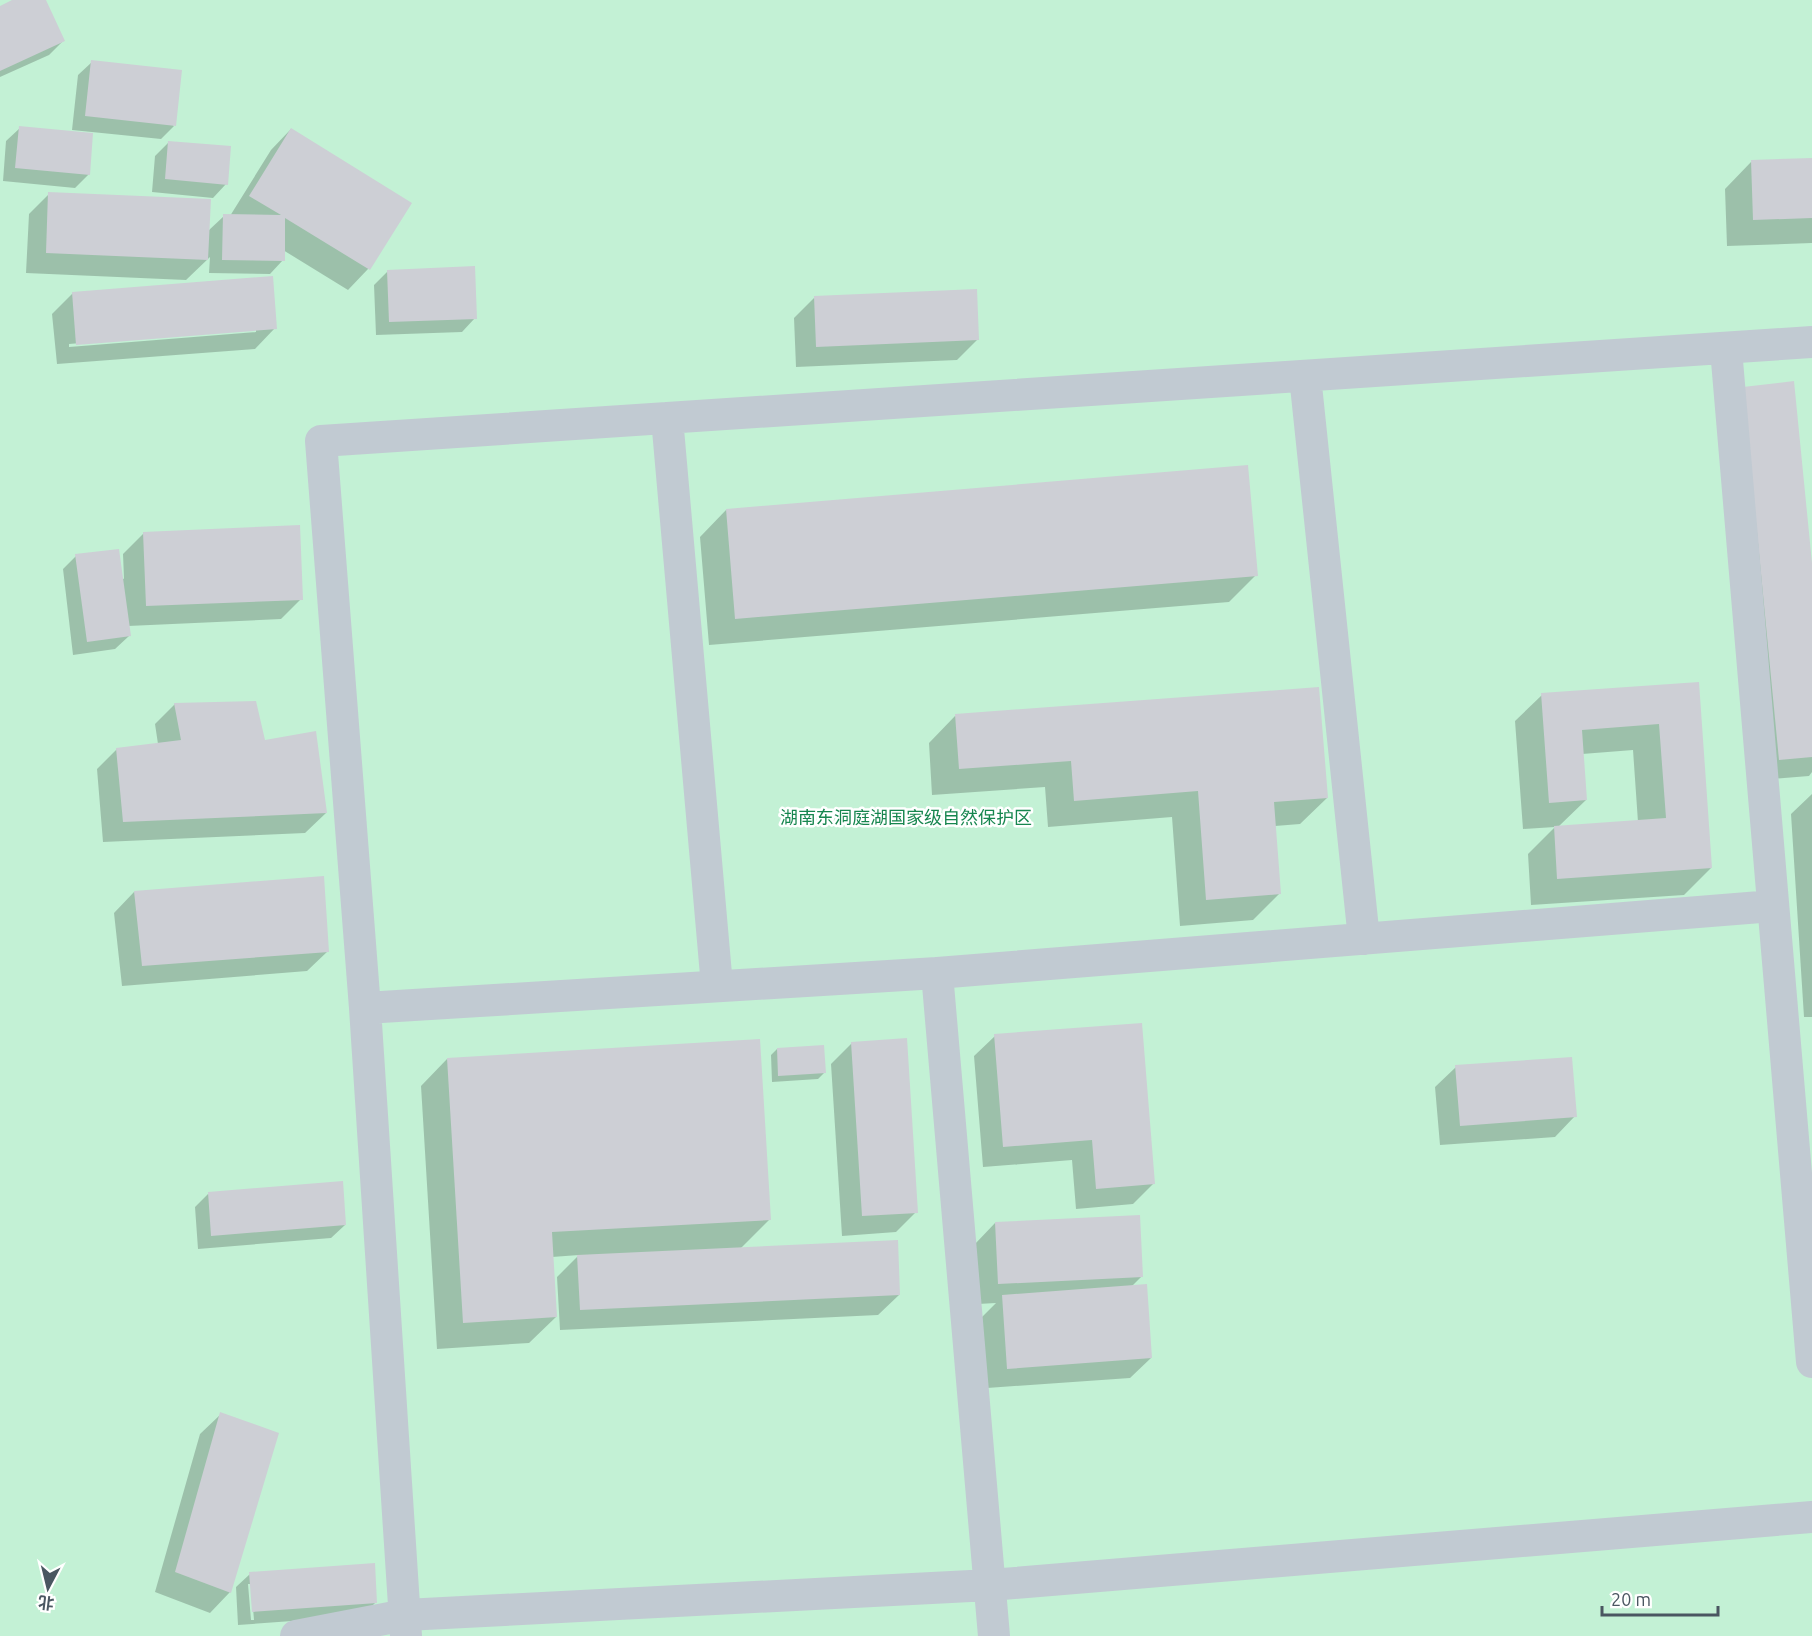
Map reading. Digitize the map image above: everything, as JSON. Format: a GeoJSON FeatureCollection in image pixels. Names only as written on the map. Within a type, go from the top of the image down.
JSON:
{"type":"FeatureCollection","features":[{"type":"Feature","properties":{"kind":"street"},"geometry":{"type":"LineString","coordinates":[[406,1626],[364,1008],[321,441],[1812,342]]}},
{"type":"Feature","properties":{"kind":"street"},"geometry":{"type":"LineString","coordinates":[[1726,349],[1812,1362]]}},
{"type":"Feature","properties":{"kind":"street"},"geometry":{"type":"LineString","coordinates":[[1305,376],[1364,939]]}},
{"type":"Feature","properties":{"kind":"street"},"geometry":{"type":"LineString","coordinates":[[667,418],[717,986]]}},
{"type":"Feature","properties":{"kind":"street"},"geometry":{"type":"LineString","coordinates":[[364,1008],[937,973],[1773,906]]}},
{"type":"Feature","properties":{"kind":"street"},"geometry":{"type":"LineString","coordinates":[[937,973],[994,1636]]}},
{"type":"Feature","properties":{"kind":"street"},"geometry":{"type":"LineString","coordinates":[[296,1636],[406,1626],[990,1585],[1812,1517]]}},
{"type":"Feature","properties":{"kind":"green space","name":"湖南东洞庭湖国家级自然保护区"},"geometry":{"type":"Polygon","coordinates":[[[0,0],[1812,0],[1812,1636],[0,1636],[0,0]]]}},
{"type":"Feature","properties":{"kind":"building"},"geometry":{"type":"Polygon","coordinates":[[[12,0],[46,0],[65,41],[0,71],[0,6],[12,0]]]}},
{"type":"Feature","properties":{"kind":"building"},"geometry":{"type":"Polygon","coordinates":[[[91,60],[182,70],[176,126],[85,116],[91,60]]]}},
{"type":"Feature","properties":{"kind":"building"},"geometry":{"type":"Polygon","coordinates":[[[19,126],[93,133],[90,175],[15,168],[19,126]]]}},
{"type":"Feature","properties":{"kind":"building"},"geometry":{"type":"Polygon","coordinates":[[[291,128],[412,203],[370,270],[285,218],[285,261],[222,260],[223,214],[281,215],[249,196],[291,128]]]}},
{"type":"Feature","properties":{"kind":"building"},"geometry":{"type":"Polygon","coordinates":[[[168,141],[231,146],[228,185],[165,179],[168,141]]]}},
{"type":"Feature","properties":{"kind":"building"},"geometry":{"type":"Polygon","coordinates":[[[1812,158],[1812,218],[1753,220],[1751,160],[1812,158]]]}},
{"type":"Feature","properties":{"kind":"building"},"geometry":{"type":"Polygon","coordinates":[[[48,192],[211,199],[208,260],[46,253],[48,192]]]}},
{"type":"Feature","properties":{"kind":"building"},"geometry":{"type":"Polygon","coordinates":[[[475,266],[477,319],[389,322],[387,270],[475,266]]]}},
{"type":"Feature","properties":{"kind":"building"},"geometry":{"type":"Polygon","coordinates":[[[273,276],[277,329],[76,345],[72,292],[273,276]]]}},
{"type":"Feature","properties":{"kind":"building"},"geometry":{"type":"Polygon","coordinates":[[[977,289],[979,340],[816,347],[814,296],[977,289]]]}},
{"type":"Feature","properties":{"kind":"building"},"geometry":{"type":"Polygon","coordinates":[[[1794,381],[1812,563],[1812,757],[1779,760],[1743,387],[1794,381]]]}},
{"type":"Feature","properties":{"kind":"building"},"geometry":{"type":"Polygon","coordinates":[[[1248,465],[1258,576],[735,619],[726,509],[1248,465]]]}},
{"type":"Feature","properties":{"kind":"building"},"geometry":{"type":"Polygon","coordinates":[[[300,525],[303,600],[146,606],[143,532],[300,525]]]}},
{"type":"Feature","properties":{"kind":"building"},"geometry":{"type":"Polygon","coordinates":[[[119,549],[131,636],[87,642],[75,554],[119,549]]]}},
{"type":"Feature","properties":{"kind":"building"},"geometry":{"type":"Polygon","coordinates":[[[1699,682],[1712,868],[1557,879],[1554,826],[1666,818],[1659,724],[1582,730],[1587,800],[1549,803],[1541,693],[1699,682]]]}},
{"type":"Feature","properties":{"kind":"building"},"geometry":{"type":"Polygon","coordinates":[[[1319,687],[1328,798],[1274,802],[1281,894],[1206,900],[1198,791],[1074,801],[1071,761],[959,769],[955,714],[1319,687]]]}},
{"type":"Feature","properties":{"kind":"building"},"geometry":{"type":"Polygon","coordinates":[[[256,701],[265,740],[316,731],[327,813],[123,822],[116,748],[181,740],[174,703],[256,701]]]}},
{"type":"Feature","properties":{"kind":"building"},"geometry":{"type":"Polygon","coordinates":[[[324,876],[329,952],[142,966],[134,891],[324,876]]]}},
{"type":"Feature","properties":{"kind":"building"},"geometry":{"type":"Polygon","coordinates":[[[1142,1023],[1155,1184],[1096,1189],[1092,1140],[1003,1147],[994,1034],[1142,1023]]]}},
{"type":"Feature","properties":{"kind":"building"},"geometry":{"type":"Polygon","coordinates":[[[907,1038],[918,1213],[862,1216],[851,1042],[907,1038]]]}},
{"type":"Feature","properties":{"kind":"building"},"geometry":{"type":"Polygon","coordinates":[[[760,1039],[771,1220],[552,1232],[557,1317],[463,1323],[447,1058],[760,1039]]]}},
{"type":"Feature","properties":{"kind":"building"},"geometry":{"type":"Polygon","coordinates":[[[824,1045],[826,1073],[778,1076],[777,1048],[824,1045]]]}},
{"type":"Feature","properties":{"kind":"building"},"geometry":{"type":"Polygon","coordinates":[[[1572,1057],[1577,1117],[1460,1126],[1455,1065],[1572,1057]]]}},
{"type":"Feature","properties":{"kind":"building"},"geometry":{"type":"Polygon","coordinates":[[[343,1181],[346,1225],[211,1236],[208,1192],[343,1181]]]}},
{"type":"Feature","properties":{"kind":"building"},"geometry":{"type":"Polygon","coordinates":[[[1140,1215],[1143,1277],[998,1284],[995,1222],[1140,1215]]]}},
{"type":"Feature","properties":{"kind":"building"},"geometry":{"type":"Polygon","coordinates":[[[898,1240],[900,1295],[580,1310],[577,1255],[898,1240]]]}},
{"type":"Feature","properties":{"kind":"building"},"geometry":{"type":"Polygon","coordinates":[[[1147,1284],[1152,1358],[1007,1369],[1002,1295],[1147,1284]]]}},
{"type":"Feature","properties":{"kind":"building"},"geometry":{"type":"Polygon","coordinates":[[[220,1412],[279,1433],[231,1593],[175,1572],[220,1412]]]}},
{"type":"Feature","properties":{"kind":"building"},"geometry":{"type":"Polygon","coordinates":[[[375,1563],[377,1603],[252,1612],[249,1572],[375,1563]]]}}]}
